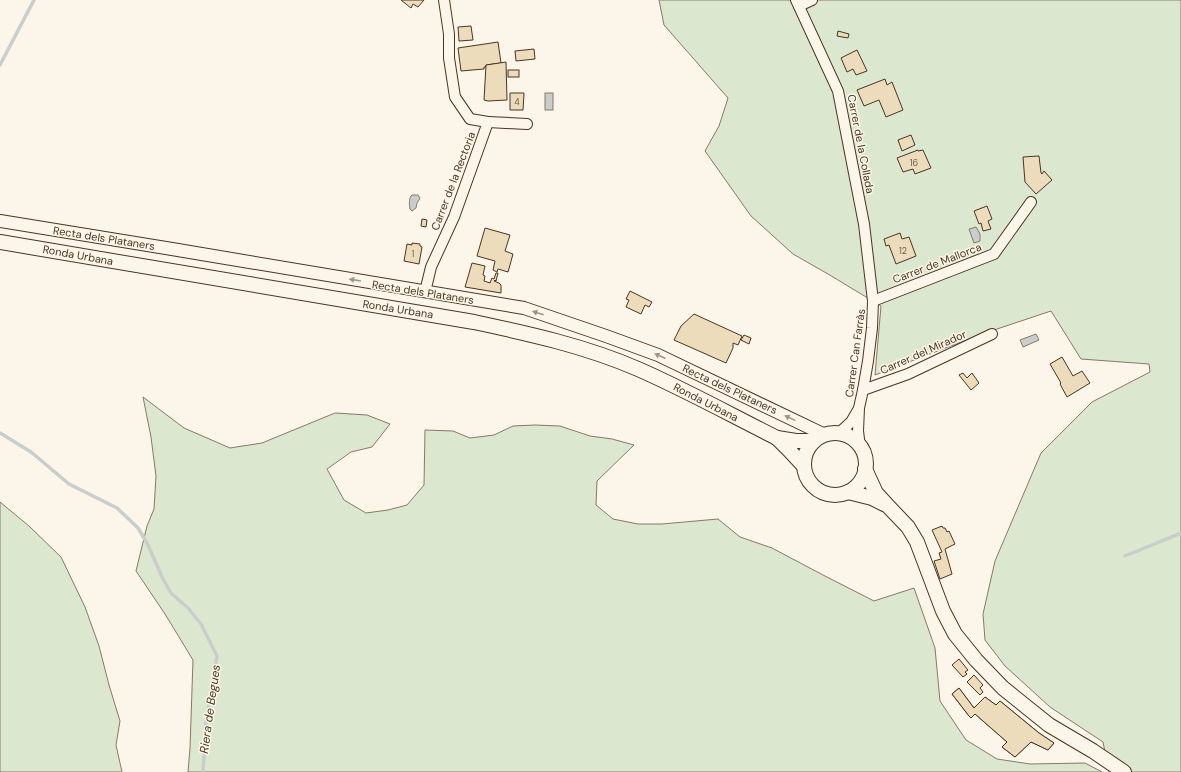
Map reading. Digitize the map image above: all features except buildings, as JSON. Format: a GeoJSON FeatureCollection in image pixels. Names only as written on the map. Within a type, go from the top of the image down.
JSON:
{"type":"FeatureCollection","features":[{"type":"Feature","properties":{"kind":"main road","name":"Ronda Urbana"},"geometry":{"type":"LineString","coordinates":[[0,242],[474,322],[543,337],[584,349],[637,369],[776,438],[796,442],[826,436],[851,438],[860,447]]}},
{"type":"Feature","properties":{"kind":"main road"},"geometry":{"type":"LineString","coordinates":[[803,465],[806,452],[809,447],[826,436]]}},
{"type":"Feature","properties":{"kind":"main road","name":"Ronda Urbana"},"geometry":{"type":"LineString","coordinates":[[776,438],[803,465],[809,483],[818,491],[830,495],[840,495],[848,492]]}},
{"type":"Feature","properties":{"kind":"main road"},"geometry":{"type":"LineString","coordinates":[[848,492],[856,487],[863,478],[865,458],[860,447]]}},
{"type":"Feature","properties":{"kind":"main road"},"geometry":{"type":"LineString","coordinates":[[865,469],[876,493],[908,527],[917,542],[943,611],[955,634],[976,660],[1003,688],[1049,726],[1093,751],[1124,772]]}},
{"type":"Feature","properties":{"kind":"main road"},"geometry":{"type":"LineString","coordinates":[[848,492],[872,498],[887,505]]}},
{"type":"Feature","properties":{"kind":"street","name":"Carrer de la Rectoria"},"geometry":{"type":"LineString","coordinates":[[425,292],[431,267],[454,216],[488,122],[470,119],[455,97],[449,58],[449,34],[444,0]]}},
{"type":"Feature","properties":{"kind":"street"},"geometry":{"type":"LineString","coordinates":[[798,3],[812,0]]}},
{"type":"Feature","properties":{"kind":"street","name":"Carrer de la Collada"},"geometry":{"type":"LineString","coordinates":[[798,3],[838,91],[864,224],[873,301]]}},
{"type":"Feature","properties":{"kind":"street"},"geometry":{"type":"LineString","coordinates":[[488,122],[527,124]]}},
{"type":"Feature","properties":{"kind":"street","name":"Carrer de Mallorca"},"geometry":{"type":"LineString","coordinates":[[873,301],[994,254],[1031,202]]}},
{"type":"Feature","properties":{"kind":"street","name":"Recta dels Plataners"},"geometry":{"type":"LineString","coordinates":[[0,221],[524,308],[658,355],[826,436]]}},
{"type":"Feature","properties":{"kind":"street","name":"Carrer Can Farràs"},"geometry":{"type":"LineString","coordinates":[[860,447],[858,430],[859,408],[872,328],[873,301]]}},
{"type":"Feature","properties":{"kind":"street","name":"Carrer del Mirador"},"geometry":{"type":"LineString","coordinates":[[863,390],[908,374],[992,334]]}},
{"type":"Feature","properties":{"kind":"street","name":"Carrer Can Farràs"},"geometry":{"type":"LineString","coordinates":[[826,436],[851,422],[859,408]]}},
{"type":"Feature","properties":{"kind":"green space"},"geometry":{"type":"Polygon","coordinates":[[[659,0],[1181,0],[1181,772],[1109,772],[1103,742],[1050,707],[1005,666],[985,640],[983,614],[995,561],[1041,453],[1092,402],[1150,372],[1149,364],[1081,359],[1051,311],[982,334],[875,375],[881,306],[793,254],[751,216],[705,151],[719,126],[728,98],[664,25],[659,0]]]}},
{"type":"Feature","properties":{"kind":"green space"},"geometry":{"type":"Polygon","coordinates":[[[143,397],[184,428],[230,448],[262,443],[335,413],[367,415],[390,424],[372,447],[351,452],[327,469],[344,500],[366,513],[388,510],[407,505],[424,485],[425,430],[453,431],[470,438],[494,435],[513,426],[560,426],[590,436],[612,439],[634,445],[597,481],[596,505],[613,519],[638,524],[662,524],[718,519],[740,537],[772,548],[874,601],[914,588],[935,648],[940,701],[966,740],[997,759],[1030,764],[1085,763],[1102,772],[188,772],[193,660],[165,614],[136,571],[147,526],[154,509],[156,476],[151,437],[143,397]]]}},
{"type":"Feature","properties":{"kind":"green space"},"geometry":{"type":"Polygon","coordinates":[[[0,502],[29,526],[61,557],[85,607],[99,646],[120,721],[116,745],[122,772],[0,772],[0,502]]]}},
{"type":"Feature","properties":{"kind":"shaded area"},"geometry":{"type":"Polygon","coordinates":[[[545,93],[553,93],[553,110],[545,110],[545,93]]]}},
{"type":"Feature","properties":{"kind":"shaded area"},"geometry":{"type":"Polygon","coordinates":[[[412,195],[418,195],[420,198],[416,208],[412,211],[409,203],[412,195]]]}},
{"type":"Feature","properties":{"kind":"shaded area"},"geometry":{"type":"Polygon","coordinates":[[[976,227],[980,234],[980,241],[974,243],[969,229],[976,227]]]}},
{"type":"Feature","properties":{"kind":"shaded area"},"geometry":{"type":"Polygon","coordinates":[[[1036,334],[1039,340],[1023,347],[1020,340],[1036,334]]]}},
{"type":"Feature","properties":{"kind":"waterway"},"geometry":{"type":"LineString","coordinates":[[0,65],[34,0]]}},
{"type":"Feature","properties":{"kind":"waterway","name":"Riera de Begues"},"geometry":{"type":"LineString","coordinates":[[0,433],[31,452],[69,484],[117,508],[138,528],[147,543],[171,593],[188,608],[201,624],[217,656],[206,722],[203,772]]}},
{"type":"Feature","properties":{"kind":"waterway"},"geometry":{"type":"LineString","coordinates":[[1125,556],[1181,533]]}}]}
